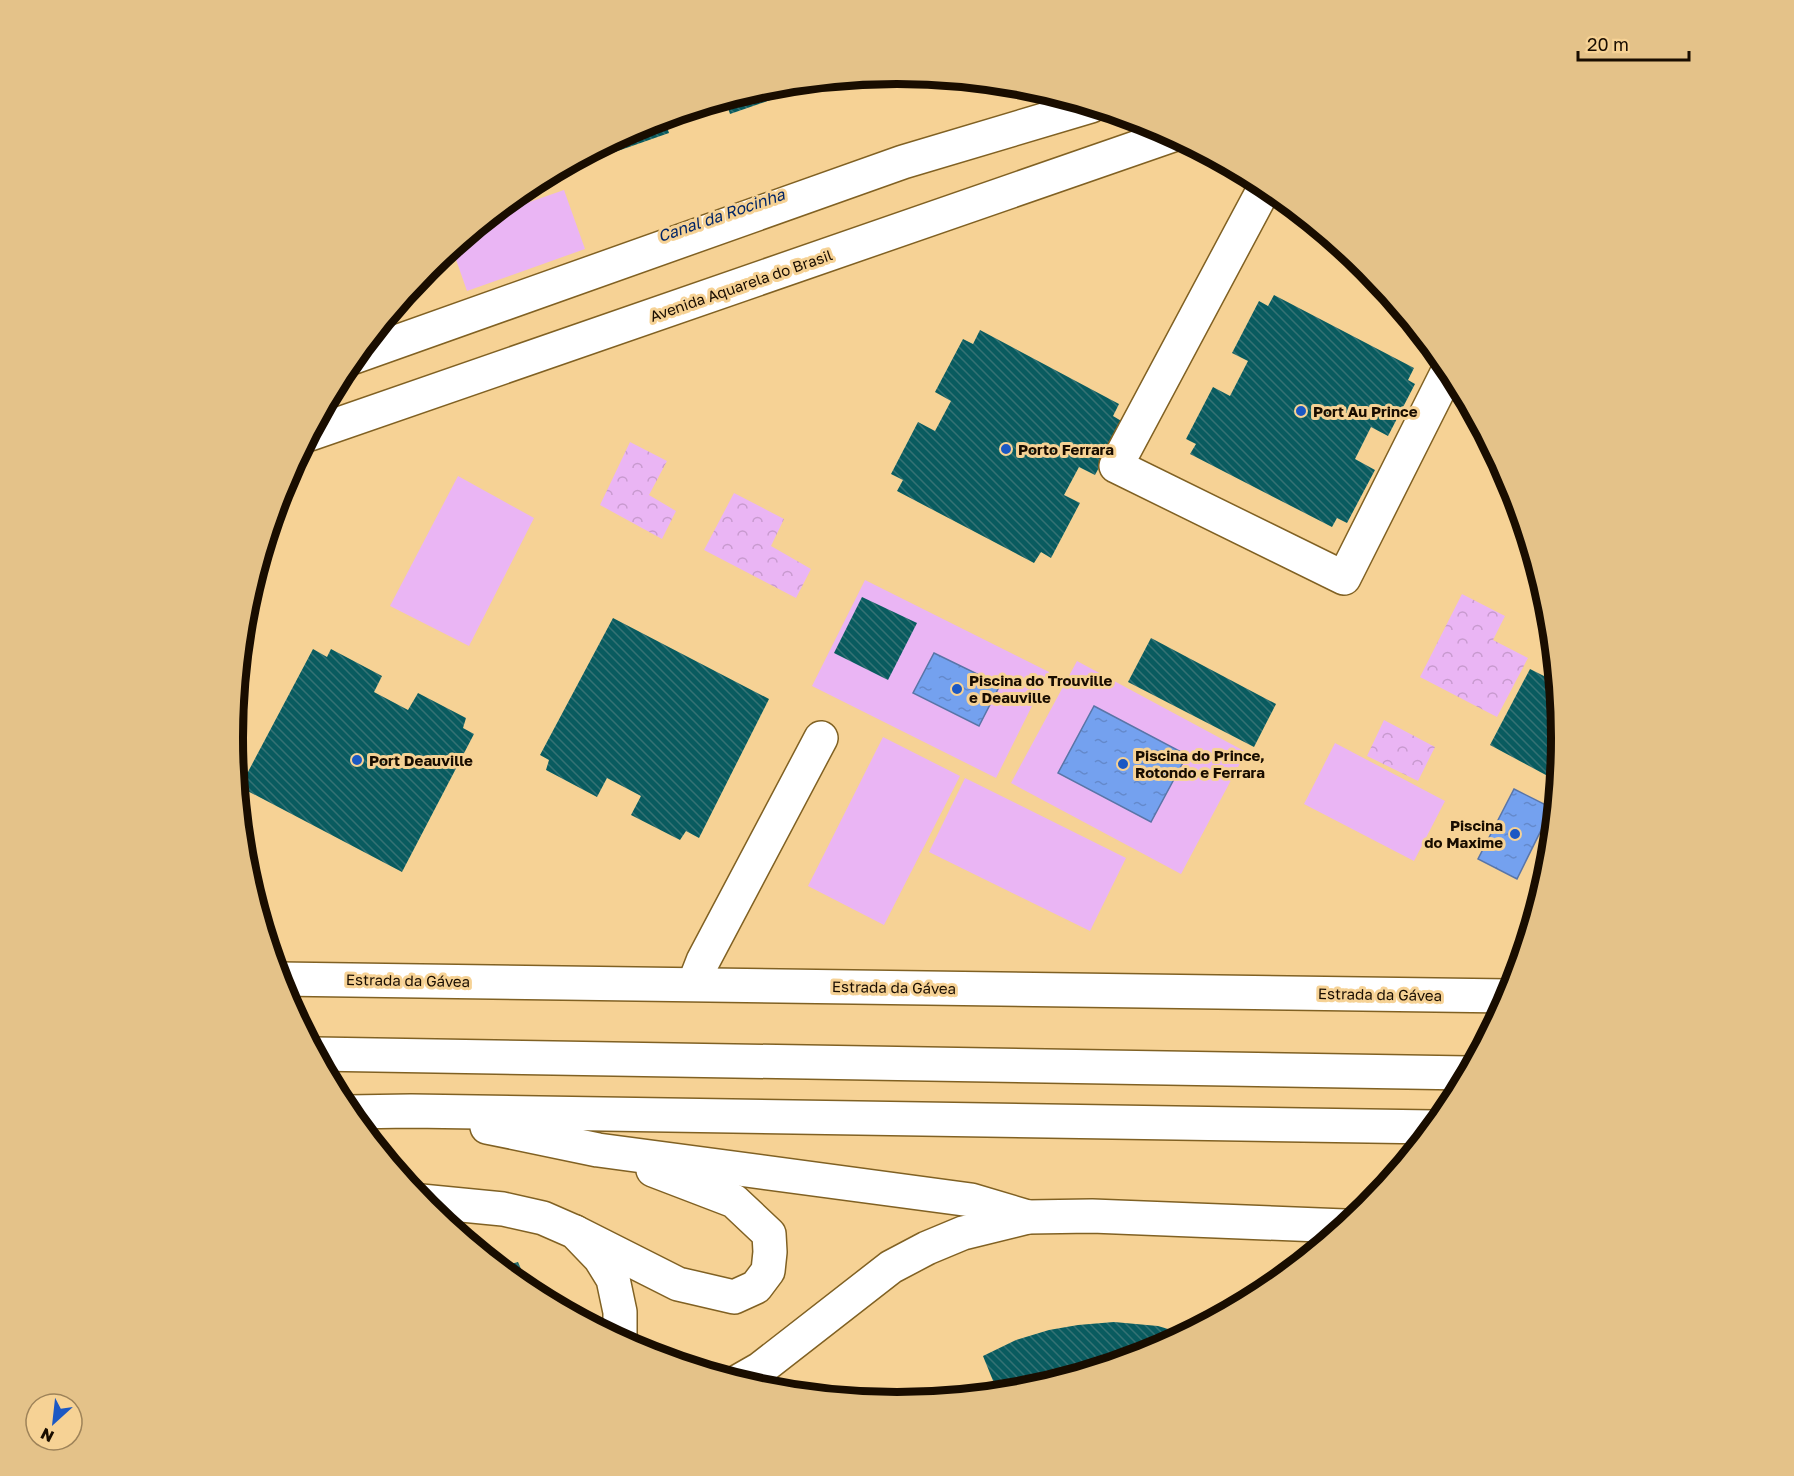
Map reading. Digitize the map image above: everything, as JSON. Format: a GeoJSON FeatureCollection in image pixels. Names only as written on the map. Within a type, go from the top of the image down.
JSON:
{"type":"FeatureCollection","features":[{"type":"Feature","properties":{"kind":"main road"},"geometry":{"type":"LineString","coordinates":[[370,351],[903,162],[1078,110]]}},
{"type":"Feature","properties":{"kind":"main road","name":"Avenida Aquarela do Brasil"},"geometry":{"type":"LineString","coordinates":[[320,430],[1160,140]]}},
{"type":"Feature","properties":{"kind":"main road"},"geometry":{"type":"LineString","coordinates":[[1261,195],[1116,466],[1344,578],[1444,379]]}},
{"type":"Feature","properties":{"kind":"main road"},"geometry":{"type":"LineString","coordinates":[[694,984],[703,961],[820,738]]}},
{"type":"Feature","properties":{"kind":"main road","name":"Estrada da Gávea"},"geometry":{"type":"LineString","coordinates":[[290,979],[1498,996]]}},
{"type":"Feature","properties":{"kind":"main road"},"geometry":{"type":"LineString","coordinates":[[325,1054],[1458,1073]]}},
{"type":"Feature","properties":{"kind":"main road"},"geometry":{"type":"LineString","coordinates":[[411,1111],[598,1150],[971,1200],[1028,1217]]}},
{"type":"Feature","properties":{"kind":"main road"},"geometry":{"type":"LineString","coordinates":[[361,1112],[1423,1126]]}},
{"type":"Feature","properties":{"kind":"main road"},"geometry":{"type":"LineString","coordinates":[[438,1203],[503,1209],[543,1218],[576,1232],[678,1284],[734,1297],[756,1287],[768,1271],[769,1234],[734,1201],[598,1150]]}},
{"type":"Feature","properties":{"kind":"main road"},"geometry":{"type":"LineString","coordinates":[[750,1375],[891,1267],[927,1248],[963,1233],[1028,1217],[1092,1216],[1333,1226]]}},
{"type":"Feature","properties":{"kind":"main road"},"geometry":{"type":"LineString","coordinates":[[576,1232],[600,1258],[613,1279],[620,1312],[620,1330]]}},
{"type":"Feature","properties":{"kind":"green space"},"geometry":{"type":"Polygon","coordinates":[[[564,190],[585,249],[467,291],[455,257],[517,206],[564,190]]]}},
{"type":"Feature","properties":{"kind":"green space"},"geometry":{"type":"Polygon","coordinates":[[[630,442],[667,461],[649,495],[676,511],[662,539],[600,505],[630,442]]]}},
{"type":"Feature","properties":{"kind":"green space"},"geometry":{"type":"Polygon","coordinates":[[[458,476],[534,518],[469,646],[390,606],[458,476]]]}},
{"type":"Feature","properties":{"kind":"green space"},"geometry":{"type":"Polygon","coordinates":[[[734,493],[784,519],[771,546],[811,569],[796,598],[704,550],[734,493]]]}},
{"type":"Feature","properties":{"kind":"green space"},"geometry":{"type":"Polygon","coordinates":[[[865,580],[1049,672],[996,778],[812,686],[865,580]]]}},
{"type":"Feature","properties":{"kind":"green space"},"geometry":{"type":"Polygon","coordinates":[[[1462,594],[1505,616],[1493,640],[1528,658],[1497,717],[1420,677],[1462,594]]]}},
{"type":"Feature","properties":{"kind":"green space"},"geometry":{"type":"Polygon","coordinates":[[[1077,661],[1246,752],[1181,874],[1011,783],[1077,661]]]}},
{"type":"Feature","properties":{"kind":"green space"},"geometry":{"type":"Polygon","coordinates":[[[1384,720],[1435,747],[1418,781],[1367,756],[1384,720]]]}},
{"type":"Feature","properties":{"kind":"green space"},"geometry":{"type":"Polygon","coordinates":[[[883,737],[960,776],[884,925],[808,886],[883,737]]]}},
{"type":"Feature","properties":{"kind":"green space"},"geometry":{"type":"Polygon","coordinates":[[[1335,743],[1445,801],[1414,861],[1304,804],[1335,743]]]}},
{"type":"Feature","properties":{"kind":"green space"},"geometry":{"type":"Polygon","coordinates":[[[965,778],[1126,858],[1090,931],[929,852],[965,778]]]}},
{"type":"Feature","properties":{"kind":"water","name":"Piscina do Trouville e Deauville"},"geometry":{"type":"Polygon","coordinates":[[[934,653],[1000,685],[979,726],[913,693],[934,653]]]}},
{"type":"Feature","properties":{"kind":"water","name":"Piscina do Prince, Rotondo e Ferrara"},"geometry":{"type":"Polygon","coordinates":[[[1094,706],[1187,755],[1151,822],[1058,773],[1094,706]]]}},
{"type":"Feature","properties":{"kind":"water","name":"Piscina do Maxime"},"geometry":{"type":"Polygon","coordinates":[[[1514,789],[1547,806],[1545,822],[1517,879],[1478,859],[1514,789]]]}},
{"type":"Feature","properties":{"kind":"building"},"geometry":{"type":"Polygon","coordinates":[[[788,94],[730,114],[727,106],[788,94]]]}},
{"type":"Feature","properties":{"kind":"building"},"geometry":{"type":"Polygon","coordinates":[[[667,127],[669,133],[595,159],[608,151],[667,127]]]}},
{"type":"Feature","properties":{"kind":"building","name":"Port Au Prince"},"geometry":{"type":"Polygon","coordinates":[[[1274,295],[1414,368],[1408,380],[1415,384],[1388,436],[1371,427],[1355,459],[1375,470],[1347,523],[1337,518],[1332,527],[1190,454],[1196,444],[1186,439],[1213,387],[1230,396],[1248,361],[1232,353],[1259,301],[1268,306],[1274,295]]]}},
{"type":"Feature","properties":{"kind":"building","name":"Porto Ferrara"},"geometry":{"type":"Polygon","coordinates":[[[980,330],[1119,404],[1113,416],[1123,422],[1095,475],[1079,467],[1064,495],[1080,503],[1051,558],[1041,552],[1034,563],[897,491],[903,480],[891,474],[918,422],[935,431],[951,401],[935,392],[963,339],[973,344],[980,330]]]}},
{"type":"Feature","properties":{"kind":"building"},"geometry":{"type":"Polygon","coordinates":[[[862,597],[917,623],[888,680],[834,653],[862,597]]]}},
{"type":"Feature","properties":{"kind":"building"},"geometry":{"type":"Polygon","coordinates":[[[613,618],[769,699],[699,838],[686,831],[680,840],[631,815],[641,796],[607,778],[597,797],[546,770],[549,760],[540,755],[613,618]]]}},
{"type":"Feature","properties":{"kind":"building"},"geometry":{"type":"Polygon","coordinates":[[[1151,638],[1276,704],[1254,747],[1128,682],[1151,638]]]}},
{"type":"Feature","properties":{"kind":"building","name":"Port Deauville"},"geometry":{"type":"Polygon","coordinates":[[[313,649],[327,657],[331,649],[382,676],[374,692],[408,710],[418,693],[466,718],[463,728],[474,734],[402,872],[245,790],[244,780],[313,649]]]}},
{"type":"Feature","properties":{"kind":"building"},"geometry":{"type":"Polygon","coordinates":[[[1530,669],[1548,678],[1550,777],[1490,745],[1530,669]]]}},
{"type":"Feature","properties":{"kind":"building"},"geometry":{"type":"Polygon","coordinates":[[[518,1262],[524,1274],[509,1264],[518,1262]]]}},
{"type":"Feature","properties":{"kind":"building"},"geometry":{"type":"Polygon","coordinates":[[[1114,1322],[1158,1326],[1173,1331],[1107,1357],[1066,1370],[994,1384],[983,1356],[1016,1340],[1049,1330],[1114,1322]]]}},
{"type":"Feature","properties":{"kind":"building"},"geometry":{"type":"Polygon","coordinates":[[[942,1387],[943,1391],[940,1391],[931,1391],[942,1387]]]}},
{"type":"Feature","properties":{"kind":"place","name":"Port Au Prince"},"geometry":{"type":"Point","coordinates":[1301,411]}},
{"type":"Feature","properties":{"kind":"place","name":"Porto Ferrara"},"geometry":{"type":"Point","coordinates":[1006,449]}},
{"type":"Feature","properties":{"kind":"place","name":"Piscina do Trouville e Deauville"},"geometry":{"type":"Point","coordinates":[957,689]}},
{"type":"Feature","properties":{"kind":"place","name":"Port Deauville"},"geometry":{"type":"Point","coordinates":[357,760]}},
{"type":"Feature","properties":{"kind":"place","name":"Piscina do Prince, Rotondo e Ferrara"},"geometry":{"type":"Point","coordinates":[1123,764]}},
{"type":"Feature","properties":{"kind":"place","name":"Piscina do Maxime"},"geometry":{"type":"Point","coordinates":[1515,834]}},
{"type":"Feature","properties":{"kind":"water label","name":"Canal da Rocinha"},"geometry":{"type":"Point","coordinates":[721,215]}}]}
